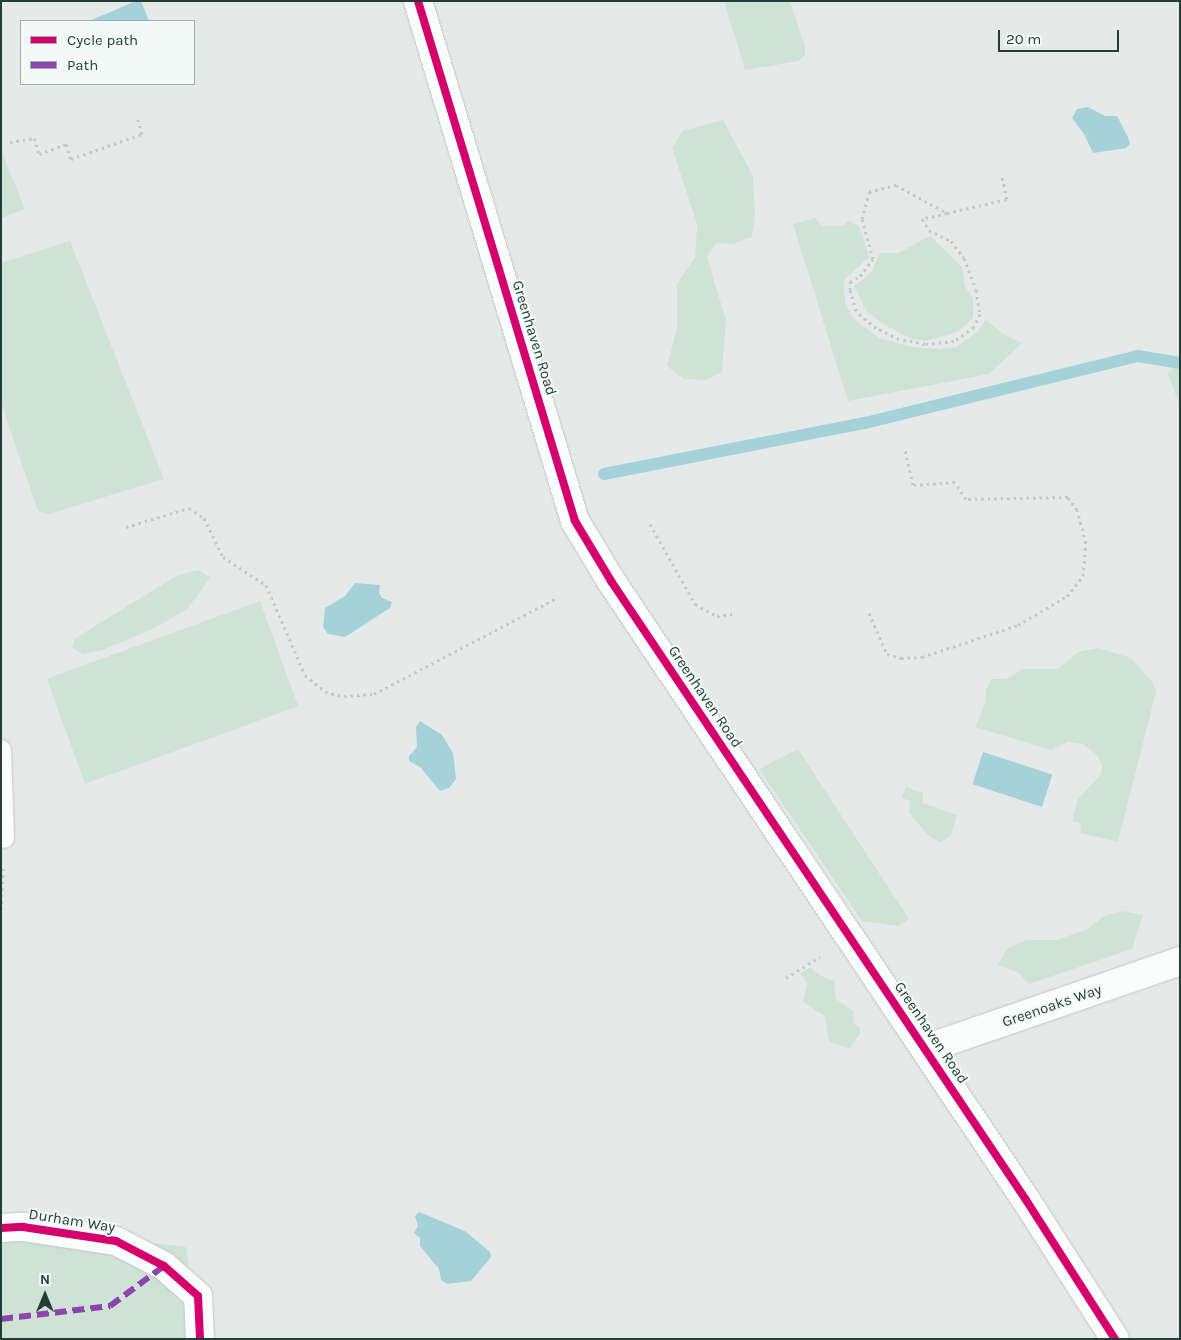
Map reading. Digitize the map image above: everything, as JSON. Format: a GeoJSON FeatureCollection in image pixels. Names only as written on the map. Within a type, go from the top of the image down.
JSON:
{"type":"FeatureCollection","features":[{"type":"Feature","properties":{"kind":"street","name":"Greenhaven Road"},"geometry":{"type":"LineString","coordinates":[[418,1],[575,521],[626,605],[925,1049],[1115,1339]]}},
{"type":"Feature","properties":{"kind":"street","name":"Greenoaks Way"},"geometry":{"type":"LineString","coordinates":[[925,1049],[1180,962]]}},
{"type":"Feature","properties":{"kind":"street","name":"Durham Way"},"geometry":{"type":"LineString","coordinates":[[1,1228],[23,1226],[116,1241],[164,1266],[198,1296],[200,1339]]}},
{"type":"Feature","properties":{"kind":"lane"},"geometry":{"type":"LineString","coordinates":[[1,750],[4,838]]}},
{"type":"Feature","properties":{"kind":"path"},"geometry":{"type":"LineString","coordinates":[[10,142],[34,138],[39,154],[66,144],[71,159],[142,134],[138,120]]}},
{"type":"Feature","properties":{"kind":"path"},"geometry":{"type":"LineString","coordinates":[[947,213],[896,185],[869,192],[862,220],[874,259],[860,276],[850,282],[850,290],[856,311],[876,328],[899,338],[924,344],[954,340],[974,327],[980,314],[976,290],[964,258],[951,241],[929,230],[922,219],[947,213],[1007,198],[1002,177]]}},
{"type":"Feature","properties":{"kind":"path"},"geometry":{"type":"LineString","coordinates":[[869,613],[887,654],[901,658],[922,657],[1018,625],[1067,596],[1083,576],[1086,543],[1077,510],[1068,497],[966,499],[955,482],[913,485],[905,449]]}},
{"type":"Feature","properties":{"kind":"path"},"geometry":{"type":"LineString","coordinates":[[126,527],[189,508],[204,518],[223,557],[266,585],[305,675],[325,692],[344,696],[374,694],[557,598]]}},
{"type":"Feature","properties":{"kind":"path"},"geometry":{"type":"LineString","coordinates":[[650,524],[696,604],[717,616],[733,614]]}},
{"type":"Feature","properties":{"kind":"path"},"geometry":{"type":"LineString","coordinates":[[1,916],[4,838]]}},
{"type":"Feature","properties":{"kind":"green space"},"geometry":{"type":"Polygon","coordinates":[[[724,1],[790,1],[805,46],[805,54],[799,61],[745,70],[724,1]]]}},
{"type":"Feature","properties":{"kind":"green space"},"geometry":{"type":"Polygon","coordinates":[[[723,120],[753,176],[755,216],[752,237],[733,244],[716,243],[707,258],[726,320],[722,372],[705,380],[684,379],[667,366],[677,329],[677,284],[695,257],[697,224],[672,148],[682,131],[723,120]]]}},
{"type":"Feature","properties":{"kind":"green space"},"geometry":{"type":"Polygon","coordinates":[[[1,150],[25,209],[1,218],[1,150]]]}},
{"type":"Feature","properties":{"kind":"green space"},"geometry":{"type":"Polygon","coordinates":[[[815,218],[822,226],[842,226],[849,221],[860,228],[869,257],[844,280],[845,302],[854,319],[879,338],[912,347],[939,349],[956,347],[977,332],[986,320],[1005,335],[1022,343],[989,374],[848,401],[793,224],[815,218]]]}},
{"type":"Feature","properties":{"kind":"green space"},"geometry":{"type":"Polygon","coordinates":[[[930,236],[962,267],[965,286],[973,299],[973,318],[957,332],[927,341],[912,339],[883,324],[866,311],[854,286],[871,273],[880,253],[898,253],[930,236]]]}},
{"type":"Feature","properties":{"kind":"green space"},"geometry":{"type":"Polygon","coordinates":[[[70,241],[164,479],[49,514],[38,511],[1,403],[1,263],[70,241]]]}},
{"type":"Feature","properties":{"kind":"green space"},"geometry":{"type":"Polygon","coordinates":[[[1180,356],[1180,406],[1168,374],[1180,356]]]}},
{"type":"Feature","properties":{"kind":"green space"},"geometry":{"type":"Polygon","coordinates":[[[199,570],[210,578],[188,608],[157,627],[103,650],[84,654],[72,648],[74,639],[178,575],[199,570]]]}},
{"type":"Feature","properties":{"kind":"green space"},"geometry":{"type":"Polygon","coordinates":[[[260,601],[298,706],[85,784],[47,679],[260,601]]]}},
{"type":"Feature","properties":{"kind":"green space"},"geometry":{"type":"Polygon","coordinates":[[[1098,648],[1131,658],[1151,680],[1156,692],[1118,842],[1080,833],[1081,823],[1072,821],[1078,799],[1101,774],[1102,764],[1096,754],[1083,744],[1068,742],[1051,750],[975,727],[985,704],[986,690],[991,679],[1006,679],[1023,669],[1058,669],[1078,652],[1098,648]]]}},
{"type":"Feature","properties":{"kind":"green space"},"geometry":{"type":"Polygon","coordinates":[[[798,749],[909,919],[898,926],[862,921],[759,769],[798,749]]]}},
{"type":"Feature","properties":{"kind":"green space"},"geometry":{"type":"Polygon","coordinates":[[[906,787],[923,793],[923,803],[957,815],[951,835],[941,842],[930,837],[909,813],[910,801],[902,798],[906,787]]]}},
{"type":"Feature","properties":{"kind":"green space"},"geometry":{"type":"Polygon","coordinates":[[[1123,911],[1143,915],[1132,949],[1029,984],[1019,973],[998,965],[1008,948],[1026,940],[1056,940],[1086,930],[1104,916],[1123,911]]]}},
{"type":"Feature","properties":{"kind":"green space"},"geometry":{"type":"Polygon","coordinates":[[[810,967],[819,975],[834,981],[836,999],[853,1011],[854,1024],[860,1028],[860,1034],[849,1049],[829,1041],[825,1016],[803,1002],[807,983],[800,974],[810,967]]]}},
{"type":"Feature","properties":{"kind":"green space"},"geometry":{"type":"Polygon","coordinates":[[[23,1227],[186,1247],[200,1339],[1,1339],[1,1228],[23,1227]]]}},
{"type":"Feature","properties":{"kind":"water"},"geometry":{"type":"Polygon","coordinates":[[[136,1],[141,1],[149,20],[91,20],[136,1]]]}},
{"type":"Feature","properties":{"kind":"water"},"geometry":{"type":"Polygon","coordinates":[[[1088,107],[1105,116],[1117,116],[1130,144],[1126,148],[1093,153],[1084,134],[1072,118],[1077,109],[1088,107]]]}},
{"type":"Feature","properties":{"kind":"water"},"geometry":{"type":"Polygon","coordinates":[[[355,583],[380,585],[379,593],[382,598],[392,602],[390,608],[345,637],[328,634],[323,627],[325,608],[345,596],[355,583]]]}},
{"type":"Feature","properties":{"kind":"water"},"geometry":{"type":"Polygon","coordinates":[[[420,721],[442,735],[453,753],[456,779],[449,788],[440,791],[420,767],[409,761],[409,756],[417,747],[416,727],[420,721]]]}},
{"type":"Feature","properties":{"kind":"water"},"geometry":{"type":"Polygon","coordinates":[[[983,752],[1052,775],[1042,807],[972,784],[983,752]]]}},
{"type":"Feature","properties":{"kind":"water"},"geometry":{"type":"Polygon","coordinates":[[[419,1212],[465,1231],[490,1252],[491,1257],[471,1281],[447,1284],[441,1280],[439,1269],[420,1246],[420,1238],[414,1233],[418,1226],[415,1216],[419,1212]]]}},
{"type":"Feature","properties":{"kind":"waterway"},"geometry":{"type":"LineString","coordinates":[[604,474],[865,423],[1138,356],[1180,363]]}},
{"type":"Feature","properties":{"kind":"marked path"},"geometry":{"type":"LineString","coordinates":[[1,1319],[110,1306],[164,1266]]}},
{"type":"Feature","properties":{"kind":"cycle path"},"geometry":{"type":"LineString","coordinates":[[418,1],[575,521],[611,581],[1026,1200],[1115,1339]]}},
{"type":"Feature","properties":{"kind":"cycle path"},"geometry":{"type":"LineString","coordinates":[[1,1228],[23,1227],[116,1241],[164,1266],[198,1296],[200,1339]]}}]}
